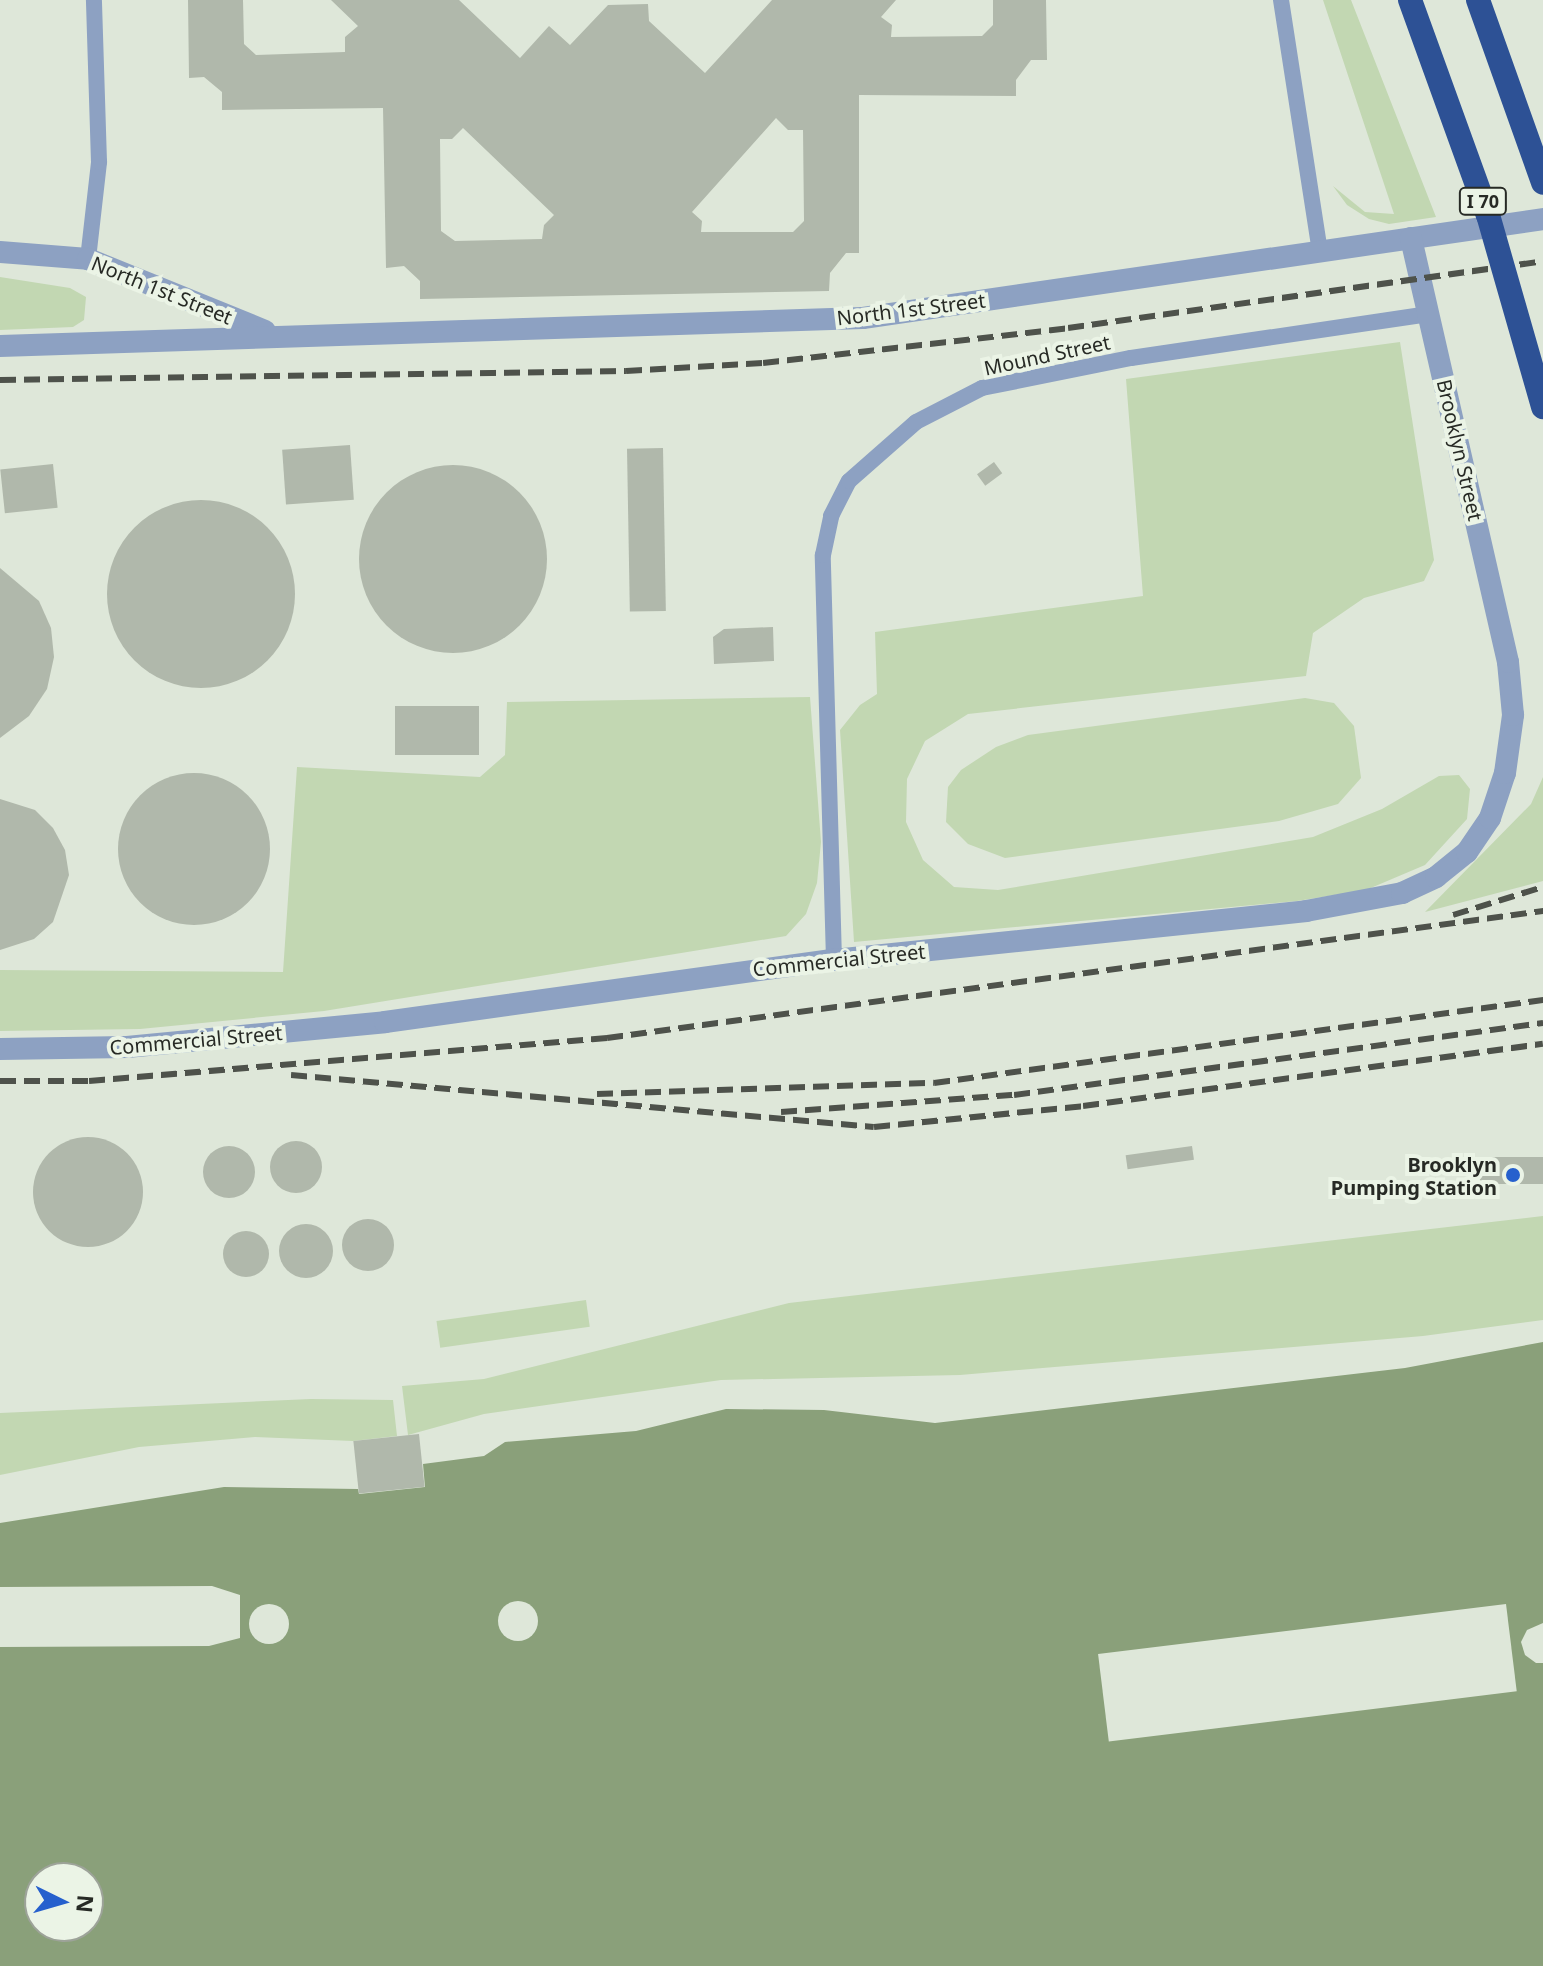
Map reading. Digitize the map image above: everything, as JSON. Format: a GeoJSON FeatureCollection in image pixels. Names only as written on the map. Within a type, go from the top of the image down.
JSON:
{"type":"FeatureCollection","features":[{"type":"Feature","properties":{"kind":"highway","name":"I 70"},"geometry":{"type":"LineString","coordinates":[[1410,0],[1488,215],[1543,407]]}},
{"type":"Feature","properties":{"kind":"highway"},"geometry":{"type":"LineString","coordinates":[[1478,0],[1543,183]]}},
{"type":"Feature","properties":{"kind":"street","name":"North 1st Street"},"geometry":{"type":"LineString","coordinates":[[0,346],[273,334],[863,318],[1543,219]]}},
{"type":"Feature","properties":{"kind":"street","name":"Brooklyn Street"},"geometry":{"type":"LineString","coordinates":[[1411,238],[1508,662]]}},
{"type":"Feature","properties":{"kind":"street","name":"North 1st Street"},"geometry":{"type":"LineString","coordinates":[[0,252],[88,259],[273,334]]}},
{"type":"Feature","properties":{"kind":"street","name":"Commercial Street"},"geometry":{"type":"LineString","coordinates":[[0,1049],[127,1047],[255,1037],[834,960],[1306,911],[1402,893],[1436,877],[1467,852],[1490,818],[1505,773],[1513,715],[1508,662]]}},
{"type":"Feature","properties":{"kind":"lane"},"geometry":{"type":"LineString","coordinates":[[88,259],[99,162],[94,0]]}},
{"type":"Feature","properties":{"kind":"lane"},"geometry":{"type":"LineString","coordinates":[[1281,0],[1320,252]]}},
{"type":"Feature","properties":{"kind":"lane","name":"Mound Street"},"geometry":{"type":"LineString","coordinates":[[834,960],[822,580],[831,516],[849,481],[916,422],[982,388],[1131,358],[1429,314]]}},
{"type":"Feature","properties":{"kind":"shaded area"},"geometry":{"type":"Polygon","coordinates":[[[1323,0],[1351,0],[1436,217],[1389,224],[1369,219],[1347,205],[1333,186],[1365,212],[1394,214],[1323,0]]]}},
{"type":"Feature","properties":{"kind":"shaded area"},"geometry":{"type":"Polygon","coordinates":[[[0,277],[70,288],[86,297],[84,320],[73,327],[0,330],[0,277]]]}},
{"type":"Feature","properties":{"kind":"shaded area"},"geometry":{"type":"Polygon","coordinates":[[[1400,342],[1434,560],[1424,581],[1364,598],[1313,633],[1306,676],[968,714],[925,741],[907,779],[906,822],[923,860],[954,887],[998,890],[1313,837],[1382,809],[1439,776],[1459,775],[1470,789],[1467,819],[1425,865],[1366,890],[1297,901],[854,942],[840,730],[860,705],[877,694],[875,632],[1143,596],[1126,379],[1400,342]]]}},
{"type":"Feature","properties":{"kind":"shaded area"},"geometry":{"type":"Polygon","coordinates":[[[810,697],[821,842],[817,883],[806,914],[786,936],[324,1011],[140,1029],[0,1031],[0,970],[283,972],[297,767],[480,777],[505,755],[507,702],[810,697]]]}},
{"type":"Feature","properties":{"kind":"shaded area"},"geometry":{"type":"Polygon","coordinates":[[[1305,698],[1334,703],[1354,726],[1361,778],[1338,804],[1279,821],[1005,858],[968,844],[946,822],[948,787],[961,770],[996,747],[1028,735],[1305,698]]]}},
{"type":"Feature","properties":{"kind":"shaded area"},"geometry":{"type":"Polygon","coordinates":[[[1543,777],[1543,881],[1425,912],[1531,804],[1543,777]]]}},
{"type":"Feature","properties":{"kind":"shaded area"},"geometry":{"type":"Polygon","coordinates":[[[1543,1216],[1543,1320],[1423,1336],[960,1375],[721,1380],[484,1414],[408,1435],[402,1386],[484,1379],[789,1303],[1543,1216]]]}},
{"type":"Feature","properties":{"kind":"shaded area"},"geometry":{"type":"Polygon","coordinates":[[[586,1300],[590,1327],[440,1348],[436,1321],[586,1300]]]}},
{"type":"Feature","properties":{"kind":"shaded area"},"geometry":{"type":"Polygon","coordinates":[[[1543,1342],[1543,1966],[0,1966],[0,1523],[224,1487],[358,1489],[359,1494],[425,1487],[423,1464],[484,1456],[505,1442],[636,1431],[726,1409],[824,1410],[935,1423],[1405,1368],[1543,1342]]]}},
{"type":"Feature","properties":{"kind":"shaded area"},"geometry":{"type":"Polygon","coordinates":[[[311,1399],[393,1400],[397,1436],[353,1441],[255,1437],[139,1447],[0,1475],[0,1413],[311,1399]]]}},
{"type":"Feature","properties":{"kind":"pier"},"geometry":{"type":"Polygon","coordinates":[[[212,1586],[240,1595],[240,1638],[209,1646],[0,1647],[0,1587],[212,1586]]]}},
{"type":"Feature","properties":{"kind":"pier"},"geometry":{"type":"Polygon","coordinates":[[[518,1601],[532,1607],[538,1621],[532,1635],[518,1641],[504,1635],[498,1621],[504,1607],[518,1601]]]}},
{"type":"Feature","properties":{"kind":"pier"},"geometry":{"type":"Polygon","coordinates":[[[269,1604],[283,1610],[289,1624],[283,1638],[269,1644],[255,1638],[249,1624],[255,1610],[269,1604]]]}},
{"type":"Feature","properties":{"kind":"pier"},"geometry":{"type":"Polygon","coordinates":[[[1506,1604],[1517,1691],[1109,1741],[1098,1654],[1506,1604]]]}},
{"type":"Feature","properties":{"kind":"pier"},"geometry":{"type":"Polygon","coordinates":[[[1543,1623],[1543,1663],[1536,1663],[1525,1655],[1521,1642],[1527,1630],[1543,1623]]]}},
{"type":"Feature","properties":{"kind":"building"},"geometry":{"type":"Polygon","coordinates":[[[188,0],[243,0],[244,44],[256,55],[345,52],[345,37],[358,26],[331,0],[459,0],[520,58],[549,26],[570,45],[608,5],[648,4],[649,21],[705,73],[772,0],[896,0],[881,17],[892,25],[891,37],[982,36],[993,25],[993,0],[1046,0],[1047,60],[1031,60],[1016,80],[1016,96],[859,95],[859,253],[846,253],[830,273],[829,291],[420,299],[420,281],[404,266],[386,268],[383,108],[222,110],[222,92],[204,77],[189,78],[188,0]],[[776,118],[692,212],[702,221],[701,232],[793,232],[804,221],[803,130],[788,130],[776,118]],[[463,128],[452,139],[440,139],[441,231],[455,241],[542,239],[544,225],[554,215],[463,128]]]}},
{"type":"Feature","properties":{"kind":"building"},"geometry":{"type":"Polygon","coordinates":[[[350,445],[354,500],[286,505],[282,450],[350,445]]]}},
{"type":"Feature","properties":{"kind":"building"},"geometry":{"type":"Polygon","coordinates":[[[663,448],[666,611],[630,612],[627,449],[663,448]]]}},
{"type":"Feature","properties":{"kind":"building"},"geometry":{"type":"Polygon","coordinates":[[[994,462],[1002,473],[985,486],[977,474],[994,462]]]}},
{"type":"Feature","properties":{"kind":"building"},"geometry":{"type":"Polygon","coordinates":[[[53,464],[58,508],[5,513],[0,470],[53,464]]]}},
{"type":"Feature","properties":{"kind":"building"},"geometry":{"type":"Polygon","coordinates":[[[453,465],[489,472],[519,493],[540,523],[547,559],[540,595],[519,625],[489,646],[453,653],[417,646],[387,625],[366,595],[359,559],[366,523],[387,493],[417,472],[453,465]]]}},
{"type":"Feature","properties":{"kind":"building"},"geometry":{"type":"Polygon","coordinates":[[[201,500],[237,507],[267,528],[288,558],[295,594],[288,630],[267,660],[237,681],[201,688],[165,681],[135,660],[114,630],[107,594],[114,558],[135,528],[165,507],[201,500]]]}},
{"type":"Feature","properties":{"kind":"building"},"geometry":{"type":"Polygon","coordinates":[[[0,568],[39,601],[51,628],[54,657],[47,689],[29,716],[0,738],[0,568]]]}},
{"type":"Feature","properties":{"kind":"building"},"geometry":{"type":"Polygon","coordinates":[[[773,627],[774,661],[714,664],[713,637],[724,629],[773,627]]]}},
{"type":"Feature","properties":{"kind":"building"},"geometry":{"type":"Polygon","coordinates":[[[395,706],[479,706],[479,755],[395,755],[395,706]]]}},
{"type":"Feature","properties":{"kind":"building"},"geometry":{"type":"Polygon","coordinates":[[[194,773],[223,779],[248,795],[264,820],[270,849],[264,878],[248,903],[223,919],[194,925],[165,919],[140,903],[124,878],[118,849],[124,820],[140,795],[165,779],[194,773]]]}},
{"type":"Feature","properties":{"kind":"building"},"geometry":{"type":"Polygon","coordinates":[[[0,799],[35,810],[53,828],[65,850],[69,875],[53,922],[34,939],[0,950],[0,799]]]}},
{"type":"Feature","properties":{"kind":"building"},"geometry":{"type":"Polygon","coordinates":[[[88,1137],[109,1141],[127,1153],[139,1171],[143,1192],[139,1213],[127,1231],[109,1243],[88,1247],[67,1243],[49,1231],[37,1213],[33,1192],[37,1171],[49,1153],[67,1141],[88,1137]]]}},
{"type":"Feature","properties":{"kind":"building"},"geometry":{"type":"Polygon","coordinates":[[[296,1141],[314,1149],[322,1167],[314,1185],[296,1193],[278,1185],[270,1167],[278,1149],[296,1141]]]}},
{"type":"Feature","properties":{"kind":"building"},"geometry":{"type":"Polygon","coordinates":[[[229,1146],[247,1154],[255,1172],[247,1190],[229,1198],[211,1190],[203,1172],[211,1154],[229,1146]]]}},
{"type":"Feature","properties":{"kind":"building"},"geometry":{"type":"Polygon","coordinates":[[[1192,1146],[1194,1160],[1128,1169],[1126,1155],[1192,1146]]]}},
{"type":"Feature","properties":{"kind":"building","name":"Brooklyn Pumping Station"},"geometry":{"type":"Polygon","coordinates":[[[1480,1157],[1543,1157],[1543,1184],[1480,1184],[1480,1157]]]}},
{"type":"Feature","properties":{"kind":"building"},"geometry":{"type":"Polygon","coordinates":[[[368,1219],[386,1227],[394,1245],[386,1263],[368,1271],[350,1263],[342,1245],[350,1227],[368,1219]]]}},
{"type":"Feature","properties":{"kind":"building"},"geometry":{"type":"Polygon","coordinates":[[[306,1224],[325,1232],[333,1251],[325,1270],[306,1278],[287,1270],[279,1251],[287,1232],[306,1224]]]}},
{"type":"Feature","properties":{"kind":"building"},"geometry":{"type":"Polygon","coordinates":[[[246,1231],[262,1238],[269,1254],[262,1270],[246,1277],[230,1270],[223,1254],[230,1238],[246,1231]]]}},
{"type":"Feature","properties":{"kind":"building"},"geometry":{"type":"Polygon","coordinates":[[[419,1434],[425,1487],[359,1494],[353,1441],[419,1434]]]}},
{"type":"Feature","properties":{"kind":"railway"},"geometry":{"type":"LineString","coordinates":[[0,380],[626,371],[763,363],[1068,328],[1543,261]]}},
{"type":"Feature","properties":{"kind":"railway"},"geometry":{"type":"LineString","coordinates":[[1453,915],[1543,887]]}},
{"type":"Feature","properties":{"kind":"railway"},"geometry":{"type":"LineString","coordinates":[[0,1081],[89,1081],[607,1038],[1543,911]]}},
{"type":"Feature","properties":{"kind":"railway"},"geometry":{"type":"LineString","coordinates":[[597,1094],[934,1083],[1543,1000]]}},
{"type":"Feature","properties":{"kind":"railway"},"geometry":{"type":"LineString","coordinates":[[781,1112],[1014,1095],[1543,1023]]}},
{"type":"Feature","properties":{"kind":"railway"},"geometry":{"type":"LineString","coordinates":[[291,1075],[874,1127],[1083,1106],[1543,1044]]}},
{"type":"Feature","properties":{"kind":"place","name":"Brooklyn Pumping Station"},"geometry":{"type":"Point","coordinates":[1513,1175]}}]}
